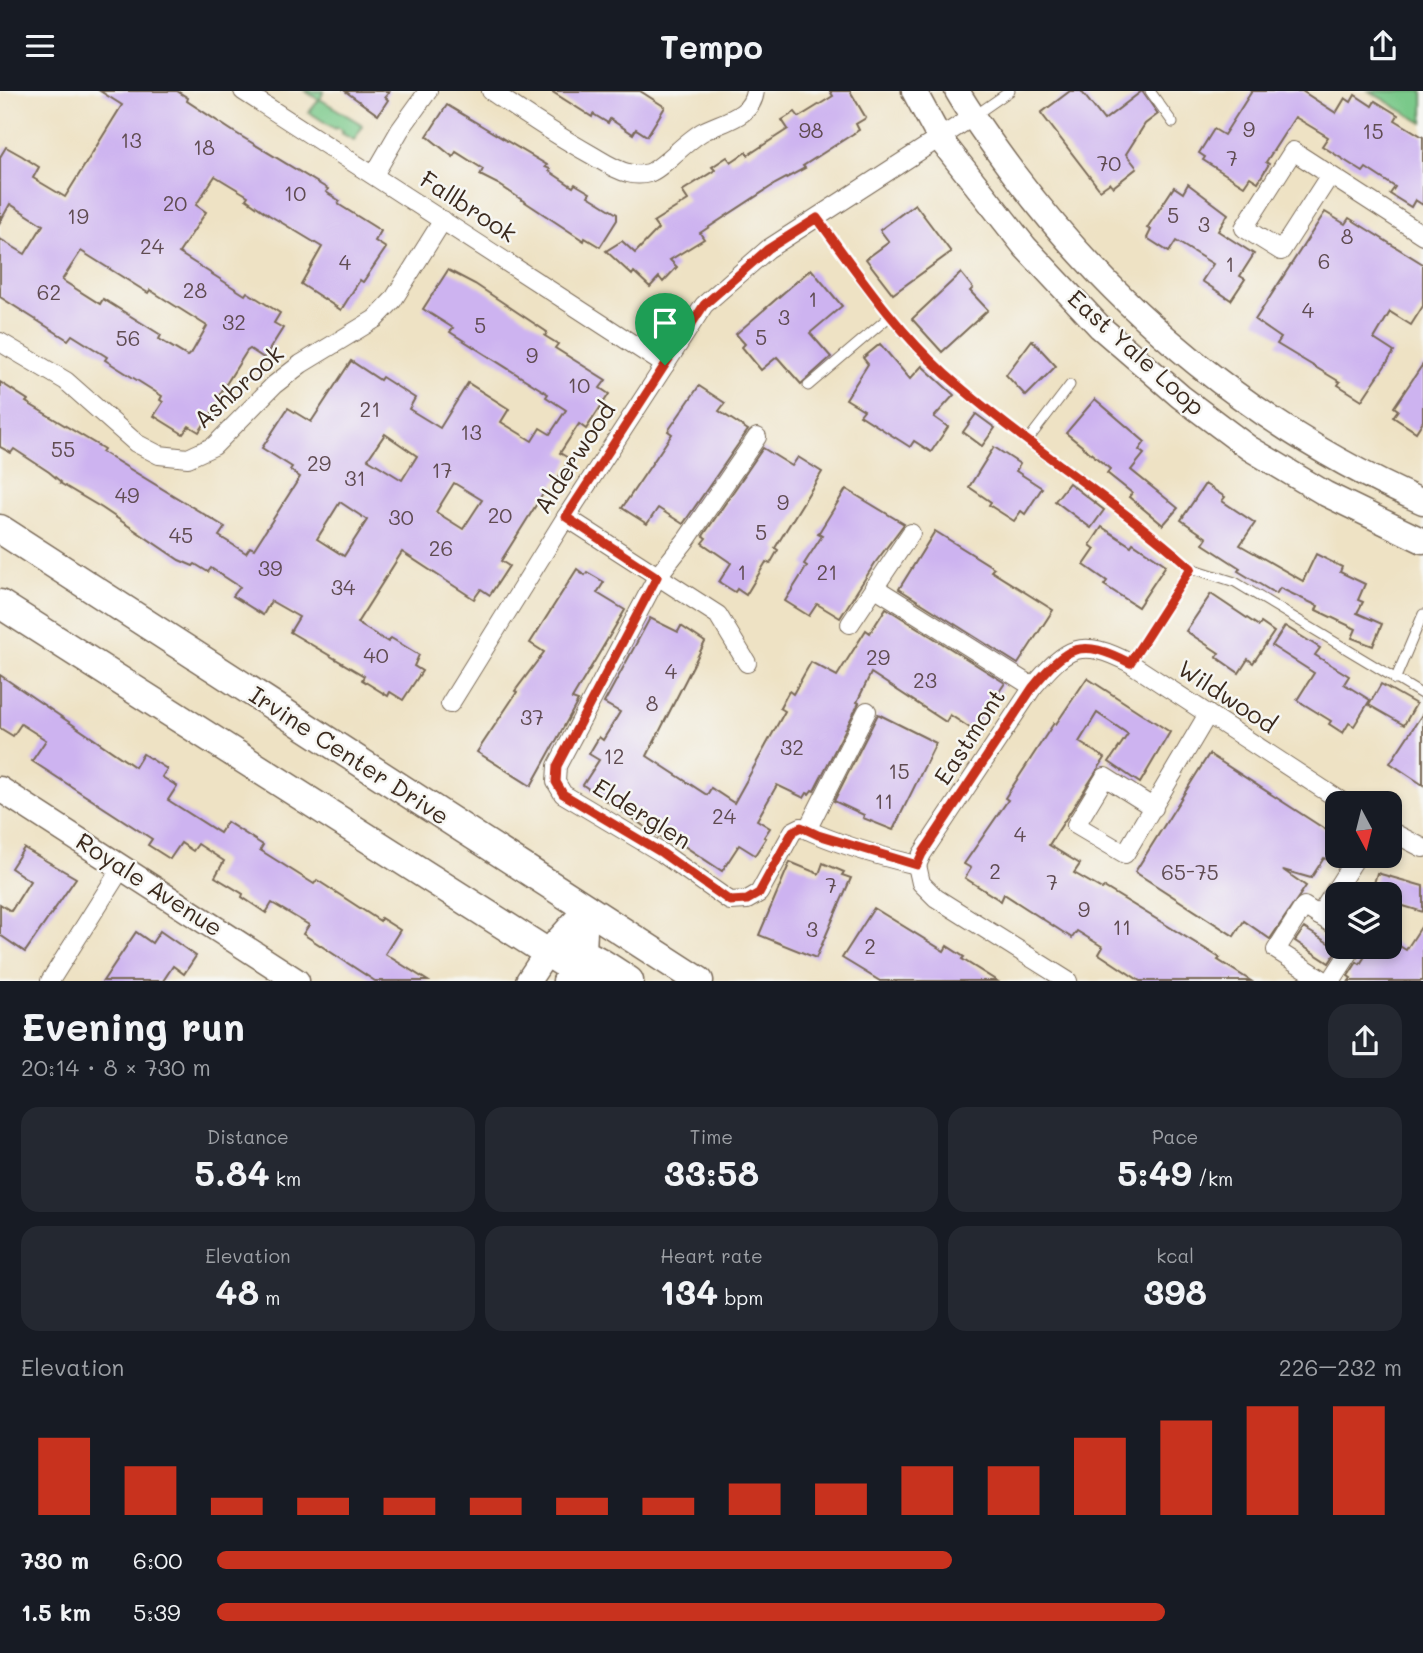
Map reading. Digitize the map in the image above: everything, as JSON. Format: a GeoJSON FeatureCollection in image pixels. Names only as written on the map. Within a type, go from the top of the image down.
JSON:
{"type":"FeatureCollection","features":[{"type":"Feature","properties":{"kind":"main road","name":"East Yale Loop"},"geometry":{"type":"LineString","coordinates":[[914,91],[940,139],[1025,247],[1100,327],[1181,397],[1249,448],[1326,494],[1423,541]]}},
{"type":"Feature","properties":{"kind":"main road","name":"East Yale Loop"},"geometry":{"type":"LineString","coordinates":[[957,91],[972,117],[1030,195],[1086,261],[1166,339],[1251,405],[1325,454],[1423,502]]}},
{"type":"Feature","properties":{"kind":"main road","name":"Irvine Center Drive"},"geometry":{"type":"LineString","coordinates":[[0,529],[699,981]]}},
{"type":"Feature","properties":{"kind":"main road"},"geometry":{"type":"LineString","coordinates":[[0,604],[548,951],[559,949],[578,971],[629,981]]}},
{"type":"Feature","properties":{"kind":"main road","name":"Royale Avenue"},"geometry":{"type":"LineString","coordinates":[[0,789],[297,981]]}},
{"type":"Feature","properties":{"kind":"main road"},"geometry":{"type":"LineString","coordinates":[[528,981],[548,951],[586,909]]}},
{"type":"Feature","properties":{"kind":"main road"},"geometry":{"type":"LineString","coordinates":[[578,971],[586,909]]}},
{"type":"Feature","properties":{"kind":"street","name":"Fallbrook"},"geometry":{"type":"LineString","coordinates":[[243,91],[665,365]]}},
{"type":"Feature","properties":{"kind":"street"},"geometry":{"type":"LineString","coordinates":[[374,175],[400,130],[428,91]]}},
{"type":"Feature","properties":{"kind":"street"},"geometry":{"type":"LineString","coordinates":[[491,91],[588,153],[626,173],[640,175],[653,171],[690,139],[734,120],[749,107],[755,91]]}},
{"type":"Feature","properties":{"kind":"street","name":"Alderwood"},"geometry":{"type":"LineString","coordinates":[[450,704],[566,517],[704,305],[768,249],[972,117]]}},
{"type":"Feature","properties":{"kind":"street"},"geometry":{"type":"LineString","coordinates":[[1330,175],[1281,251],[1244,228],[1293,151],[1423,235]]}},
{"type":"Feature","properties":{"kind":"street","name":"Ashbrook"},"geometry":{"type":"LineString","coordinates":[[0,342],[66,381],[136,443],[159,455],[188,458],[214,446],[274,385],[301,364],[375,319],[393,300],[443,220]]}},
{"type":"Feature","properties":{"kind":"street","name":"Elderglen"},"geometry":{"type":"LineString","coordinates":[[757,437],[687,539],[657,577],[557,766],[556,782],[563,794],[662,853],[730,901],[747,900],[759,893],[793,831],[801,827],[807,830],[867,711]]}},
{"type":"Feature","properties":{"kind":"street"},"geometry":{"type":"LineString","coordinates":[[566,517],[718,615],[747,663]]}},
{"type":"Feature","properties":{"kind":"street"},"geometry":{"type":"LineString","coordinates":[[849,624],[911,533]]}},
{"type":"Feature","properties":{"kind":"street"},"geometry":{"type":"LineString","coordinates":[[874,587],[1033,687]]}},
{"type":"Feature","properties":{"kind":"street","name":"Wildwood"},"geometry":{"type":"LineString","coordinates":[[1077,649],[1094,647],[1130,663],[1326,791]]}},
{"type":"Feature","properties":{"kind":"street","name":"Eastmont"},"geometry":{"type":"LineString","coordinates":[[917,865],[1033,687],[1051,665],[1063,655],[1077,649]]}},
{"type":"Feature","properties":{"kind":"street"},"geometry":{"type":"LineString","coordinates":[[1154,809],[1105,777],[1076,825],[1125,854],[1154,809],[1208,714]]}},
{"type":"Feature","properties":{"kind":"street"},"geometry":{"type":"LineString","coordinates":[[807,830],[917,865],[921,883],[936,898],[1068,981]]}},
{"type":"Feature","properties":{"kind":"street"},"geometry":{"type":"LineString","coordinates":[[1402,837],[1423,848]]}},
{"type":"Feature","properties":{"kind":"street"},"geometry":{"type":"LineString","coordinates":[[50,981],[122,867]]}},
{"type":"Feature","properties":{"kind":"street"},"geometry":{"type":"LineString","coordinates":[[1319,916],[1349,868]]}},
{"type":"Feature","properties":{"kind":"street"},"geometry":{"type":"LineString","coordinates":[[1325,920],[1304,906],[1276,950],[1325,981]]}},
{"type":"Feature","properties":{"kind":"street"},"geometry":{"type":"LineString","coordinates":[[1331,981],[1345,959]]}},
{"type":"Feature","properties":{"kind":"lane"},"geometry":{"type":"LineString","coordinates":[[972,117],[1010,91]]}},
{"type":"Feature","properties":{"kind":"lane"},"geometry":{"type":"LineString","coordinates":[[1150,91],[1173,123]]}},
{"type":"Feature","properties":{"kind":"lane"},"geometry":{"type":"LineString","coordinates":[[817,218],[890,317],[945,373],[1028,440],[1142,525],[1191,568],[1235,582],[1423,695]]}},
{"type":"Feature","properties":{"kind":"lane"},"geometry":{"type":"LineString","coordinates":[[808,386],[890,317]]}},
{"type":"Feature","properties":{"kind":"lane"},"geometry":{"type":"LineString","coordinates":[[1028,440],[1070,385]]}},
{"type":"Feature","properties":{"kind":"lane"},"geometry":{"type":"LineString","coordinates":[[1130,663],[1191,568]]}},
{"type":"Feature","properties":{"kind":"lane"},"geometry":{"type":"LineString","coordinates":[[1395,680],[1423,614]]}},
{"type":"Feature","properties":{"kind":"green space"},"geometry":{"type":"Polygon","coordinates":[[[305,91],[324,91],[320,99],[361,124],[362,127],[354,140],[309,112],[319,100],[305,91]]]}},
{"type":"Feature","properties":{"kind":"green space"},"geometry":{"type":"Polygon","coordinates":[[[1369,91],[1423,91],[1423,123],[1369,91]]]}},
{"type":"Feature","properties":{"kind":"building"},"geometry":{"type":"Polygon","coordinates":[[[100,91],[177,91],[188,98],[187,101],[234,132],[328,189],[326,192],[340,201],[338,204],[381,231],[375,241],[386,248],[363,282],[360,280],[341,310],[301,284],[322,247],[269,215],[246,199],[248,196],[215,176],[196,205],[206,212],[179,253],[245,295],[247,292],[280,313],[274,323],[283,328],[264,358],[250,349],[247,351],[218,397],[221,399],[199,432],[189,426],[183,434],[154,416],[163,402],[160,400],[162,396],[105,360],[107,357],[72,335],[68,340],[0,297],[0,239],[25,254],[43,225],[10,204],[0,222],[0,157],[6,147],[39,167],[33,178],[65,197],[122,105],[100,91]],[[81,251],[62,280],[100,304],[103,299],[161,335],[159,339],[187,356],[191,354],[207,326],[150,290],[148,293],[81,251]]]}},
{"type":"Feature","properties":{"kind":"building"},"geometry":{"type":"Polygon","coordinates":[[[345,91],[390,91],[385,97],[388,100],[378,115],[345,91]]]}},
{"type":"Feature","properties":{"kind":"building"},"geometry":{"type":"Polygon","coordinates":[[[551,91],[640,91],[665,107],[647,136],[636,129],[633,134],[610,119],[608,123],[593,114],[592,117],[551,91]]]}},
{"type":"Feature","properties":{"kind":"building"},"geometry":{"type":"Polygon","coordinates":[[[830,91],[850,91],[866,118],[856,124],[859,130],[803,166],[805,168],[775,184],[700,233],[704,239],[670,260],[677,267],[663,282],[659,277],[650,287],[634,272],[632,275],[606,251],[622,241],[635,253],[658,229],[653,222],[688,200],[682,191],[715,170],[712,167],[727,157],[731,162],[746,152],[748,155],[788,129],[782,120],[795,112],[799,117],[833,96],[830,91]]]}},
{"type":"Feature","properties":{"kind":"building"},"geometry":{"type":"Polygon","coordinates":[[[1070,91],[1081,91],[1104,120],[1142,91],[1158,114],[1145,124],[1126,154],[1137,168],[1113,187],[1110,183],[1100,190],[1041,113],[1070,91]]]}},
{"type":"Feature","properties":{"kind":"building"},"geometry":{"type":"Polygon","coordinates":[[[1252,91],[1302,91],[1336,113],[1345,98],[1351,102],[1355,95],[1372,106],[1375,101],[1398,115],[1395,120],[1423,137],[1423,205],[1415,200],[1411,207],[1390,194],[1395,187],[1366,168],[1363,172],[1322,146],[1328,137],[1295,117],[1266,162],[1269,164],[1258,182],[1250,177],[1244,186],[1203,160],[1205,157],[1199,153],[1214,129],[1224,135],[1252,91]]]}},
{"type":"Feature","properties":{"kind":"building"},"geometry":{"type":"Polygon","coordinates":[[[447,105],[547,165],[545,167],[550,169],[549,171],[573,187],[575,184],[590,193],[588,196],[617,214],[617,220],[600,247],[585,238],[584,241],[480,175],[483,169],[456,152],[453,157],[427,136],[447,105]]]}},
{"type":"Feature","properties":{"kind":"building"},"geometry":{"type":"Polygon","coordinates":[[[1188,184],[1228,214],[1218,231],[1254,254],[1240,276],[1245,279],[1231,300],[1202,281],[1213,264],[1176,241],[1169,252],[1147,238],[1151,230],[1147,228],[1174,187],[1183,193],[1188,184]]]}},
{"type":"Feature","properties":{"kind":"building"},"geometry":{"type":"Polygon","coordinates":[[[915,204],[951,252],[893,294],[866,259],[889,242],[880,230],[915,204]]]}},
{"type":"Feature","properties":{"kind":"building"},"geometry":{"type":"Polygon","coordinates":[[[1325,212],[1345,224],[1349,218],[1423,264],[1423,306],[1411,325],[1390,312],[1374,339],[1394,352],[1362,400],[1338,385],[1340,382],[1277,344],[1281,338],[1255,320],[1325,212]]]}},
{"type":"Feature","properties":{"kind":"building"},"geometry":{"type":"Polygon","coordinates":[[[811,269],[842,306],[810,333],[831,357],[801,384],[777,357],[761,370],[742,347],[745,344],[736,334],[811,269]]]}},
{"type":"Feature","properties":{"kind":"building"},"geometry":{"type":"Polygon","coordinates":[[[448,270],[475,284],[547,332],[545,336],[558,344],[555,348],[606,380],[600,388],[609,394],[586,429],[579,424],[560,453],[570,459],[547,496],[543,494],[501,561],[509,566],[490,595],[481,589],[474,599],[402,552],[357,623],[388,642],[391,638],[419,655],[414,666],[422,671],[403,700],[390,692],[388,696],[362,680],[364,676],[290,632],[299,617],[271,601],[263,615],[233,596],[240,587],[211,568],[208,572],[195,564],[193,566],[179,560],[60,483],[49,472],[14,449],[11,453],[0,447],[0,382],[28,400],[26,402],[104,449],[102,452],[225,527],[219,536],[246,553],[250,547],[254,549],[300,477],[290,470],[292,467],[262,448],[288,408],[311,422],[351,361],[415,398],[409,409],[440,428],[468,383],[509,409],[501,422],[532,441],[540,428],[550,434],[566,410],[546,397],[548,394],[450,332],[453,328],[423,309],[448,270]],[[385,434],[368,459],[402,480],[417,456],[385,434]],[[454,483],[436,512],[463,529],[482,500],[454,483]],[[340,502],[317,539],[344,556],[367,520],[340,502]]]}},
{"type":"Feature","properties":{"kind":"building"},"geometry":{"type":"Polygon","coordinates":[[[961,273],[973,288],[970,291],[988,310],[942,352],[912,319],[961,273]]]}},
{"type":"Feature","properties":{"kind":"building"},"geometry":{"type":"Polygon","coordinates":[[[1032,340],[1056,366],[1026,396],[1006,375],[1032,340]]]}},
{"type":"Feature","properties":{"kind":"building"},"geometry":{"type":"Polygon","coordinates":[[[880,344],[910,379],[922,366],[954,395],[934,417],[948,427],[931,452],[914,441],[910,447],[860,415],[864,410],[846,399],[868,364],[863,358],[880,344]]]}},
{"type":"Feature","properties":{"kind":"building"},"geometry":{"type":"Polygon","coordinates":[[[1423,364],[1423,421],[1416,432],[1393,417],[1398,410],[1394,407],[1423,364]]]}},
{"type":"Feature","properties":{"kind":"building"},"geometry":{"type":"Polygon","coordinates":[[[699,386],[725,403],[719,411],[748,430],[683,524],[658,508],[647,524],[622,508],[672,434],[668,431],[699,386]]]}},
{"type":"Feature","properties":{"kind":"building"},"geometry":{"type":"Polygon","coordinates":[[[1095,399],[1145,442],[1139,450],[1144,454],[1131,470],[1178,508],[1163,525],[1129,497],[1132,493],[1107,473],[1110,469],[1066,433],[1095,399]]]}},
{"type":"Feature","properties":{"kind":"building"},"geometry":{"type":"Polygon","coordinates":[[[976,414],[995,428],[982,446],[963,432],[976,414]]]}},
{"type":"Feature","properties":{"kind":"building"},"geometry":{"type":"Polygon","coordinates":[[[994,447],[1020,464],[1016,471],[1042,488],[1025,514],[1021,511],[1014,521],[989,505],[991,502],[969,487],[994,447]]]}},
{"type":"Feature","properties":{"kind":"building"},"geometry":{"type":"Polygon","coordinates":[[[763,448],[792,466],[798,457],[822,472],[775,548],[778,550],[770,564],[766,562],[746,595],[719,582],[731,563],[702,543],[706,538],[703,536],[763,448]]]}},
{"type":"Feature","properties":{"kind":"building"},"geometry":{"type":"Polygon","coordinates":[[[1069,483],[1104,510],[1091,528],[1055,501],[1069,483]]]}},
{"type":"Feature","properties":{"kind":"building"},"geometry":{"type":"Polygon","coordinates":[[[1205,484],[1225,497],[1222,501],[1255,523],[1240,545],[1303,581],[1316,554],[1342,567],[1340,572],[1365,584],[1358,600],[1363,602],[1357,613],[1382,624],[1373,646],[1352,638],[1356,629],[1316,610],[1318,606],[1280,588],[1276,594],[1238,571],[1240,568],[1203,544],[1207,538],[1181,520],[1205,484]]]}},
{"type":"Feature","properties":{"kind":"building"},"geometry":{"type":"Polygon","coordinates":[[[846,489],[904,524],[840,618],[817,604],[809,616],[785,601],[822,536],[818,534],[846,489]]]}},
{"type":"Feature","properties":{"kind":"building"},"geometry":{"type":"Polygon","coordinates":[[[1102,527],[1166,565],[1138,607],[1104,585],[1107,581],[1084,565],[1095,549],[1090,545],[1102,527]]]}},
{"type":"Feature","properties":{"kind":"building"},"geometry":{"type":"Polygon","coordinates":[[[935,531],[1053,610],[1018,664],[899,589],[935,531]]]}},
{"type":"Feature","properties":{"kind":"building"},"geometry":{"type":"Polygon","coordinates":[[[577,569],[604,582],[597,593],[625,610],[572,699],[578,701],[531,786],[477,752],[517,692],[515,691],[544,652],[530,643],[577,569]]]}},
{"type":"Feature","properties":{"kind":"building"},"geometry":{"type":"Polygon","coordinates":[[[1211,594],[1259,626],[1261,623],[1274,632],[1253,663],[1248,659],[1239,673],[1216,657],[1219,653],[1186,631],[1211,594]]]}},
{"type":"Feature","properties":{"kind":"building"},"geometry":{"type":"Polygon","coordinates":[[[886,608],[1005,683],[973,730],[950,715],[946,722],[871,673],[857,702],[859,703],[814,791],[807,793],[804,798],[777,785],[757,820],[770,828],[764,837],[766,838],[755,855],[739,845],[722,871],[666,834],[663,839],[583,785],[599,760],[589,754],[599,737],[603,740],[620,712],[604,703],[650,618],[678,632],[681,626],[705,642],[647,756],[707,795],[711,788],[734,803],[785,711],[780,708],[789,691],[793,694],[811,662],[837,676],[866,630],[870,633],[886,608]]]}},
{"type":"Feature","properties":{"kind":"building"},"geometry":{"type":"Polygon","coordinates":[[[1285,626],[1320,648],[1315,655],[1349,676],[1344,684],[1370,700],[1354,726],[1349,723],[1343,733],[1329,724],[1331,721],[1297,700],[1314,673],[1272,646],[1285,626]]]}},
{"type":"Feature","properties":{"kind":"building"},"geometry":{"type":"Polygon","coordinates":[[[0,675],[135,767],[143,754],[167,769],[162,777],[177,786],[168,800],[220,833],[227,822],[263,845],[260,850],[314,884],[317,880],[380,921],[381,918],[400,930],[385,954],[428,981],[375,981],[303,934],[309,925],[272,903],[266,913],[242,897],[243,894],[215,877],[224,861],[198,844],[193,851],[181,843],[170,859],[148,845],[152,839],[32,761],[46,740],[21,724],[13,736],[0,728],[0,675]]]}},
{"type":"Feature","properties":{"kind":"building"},"geometry":{"type":"Polygon","coordinates":[[[1087,678],[1170,732],[1140,783],[1109,762],[1128,734],[1097,713],[1079,742],[1105,758],[1049,845],[1080,864],[1074,873],[1102,889],[1104,887],[1220,958],[1218,960],[1251,981],[1140,981],[1099,954],[1103,947],[1077,931],[1072,938],[1004,894],[1001,901],[965,878],[971,868],[964,864],[1008,800],[1005,798],[1054,723],[1056,724],[1087,678]]]}},
{"type":"Feature","properties":{"kind":"building"},"geometry":{"type":"Polygon","coordinates":[[[1381,684],[1416,704],[1404,725],[1369,705],[1381,684]]]}},
{"type":"Feature","properties":{"kind":"building"},"geometry":{"type":"Polygon","coordinates":[[[1423,713],[1423,785],[1390,763],[1423,713]]]}},
{"type":"Feature","properties":{"kind":"building"},"geometry":{"type":"Polygon","coordinates":[[[878,714],[936,743],[893,830],[863,818],[864,815],[834,801],[878,714]]]}},
{"type":"Feature","properties":{"kind":"building"},"geometry":{"type":"Polygon","coordinates":[[[1209,754],[1325,829],[1325,859],[1311,878],[1283,870],[1306,886],[1270,939],[1244,921],[1234,936],[1135,872],[1209,754]]]}},
{"type":"Feature","properties":{"kind":"building"},"geometry":{"type":"Polygon","coordinates":[[[24,848],[76,878],[25,952],[0,935],[0,904],[11,911],[30,881],[11,868],[24,848]]]}},
{"type":"Feature","properties":{"kind":"building"},"geometry":{"type":"Polygon","coordinates":[[[790,862],[819,874],[823,863],[851,878],[816,958],[759,935],[790,862]]]}},
{"type":"Feature","properties":{"kind":"building"},"geometry":{"type":"Polygon","coordinates":[[[1377,873],[1423,886],[1423,912],[1402,906],[1402,882],[1374,882],[1377,873]]]}},
{"type":"Feature","properties":{"kind":"building"},"geometry":{"type":"Polygon","coordinates":[[[874,908],[944,951],[947,946],[997,981],[880,981],[842,958],[874,908]]]}},
{"type":"Feature","properties":{"kind":"building"},"geometry":{"type":"Polygon","coordinates":[[[1423,924],[1423,981],[1349,981],[1351,978],[1348,976],[1357,962],[1360,964],[1363,959],[1402,959],[1402,948],[1406,950],[1423,924]]]}},
{"type":"Feature","properties":{"kind":"building"},"geometry":{"type":"Polygon","coordinates":[[[1304,928],[1325,941],[1325,959],[1332,959],[1329,963],[1295,941],[1304,928]]]}},
{"type":"Feature","properties":{"kind":"building"},"geometry":{"type":"Polygon","coordinates":[[[160,931],[196,956],[184,974],[173,966],[163,981],[103,981],[136,932],[152,943],[160,931]]]}},
{"type":"Feature","properties":{"kind":"route"},"geometry":{"type":"LineString","coordinates":[[817,218],[890,317],[945,373],[1028,440],[1142,525],[1191,568],[1130,663],[1094,647],[1077,649],[1063,655],[1051,665],[1033,687],[917,865],[891,859],[801,827],[793,831],[759,893],[747,900],[730,901],[662,853],[563,794],[556,782],[557,766],[657,577],[566,517],[665,365],[704,305],[768,249],[817,218]]}}]}
